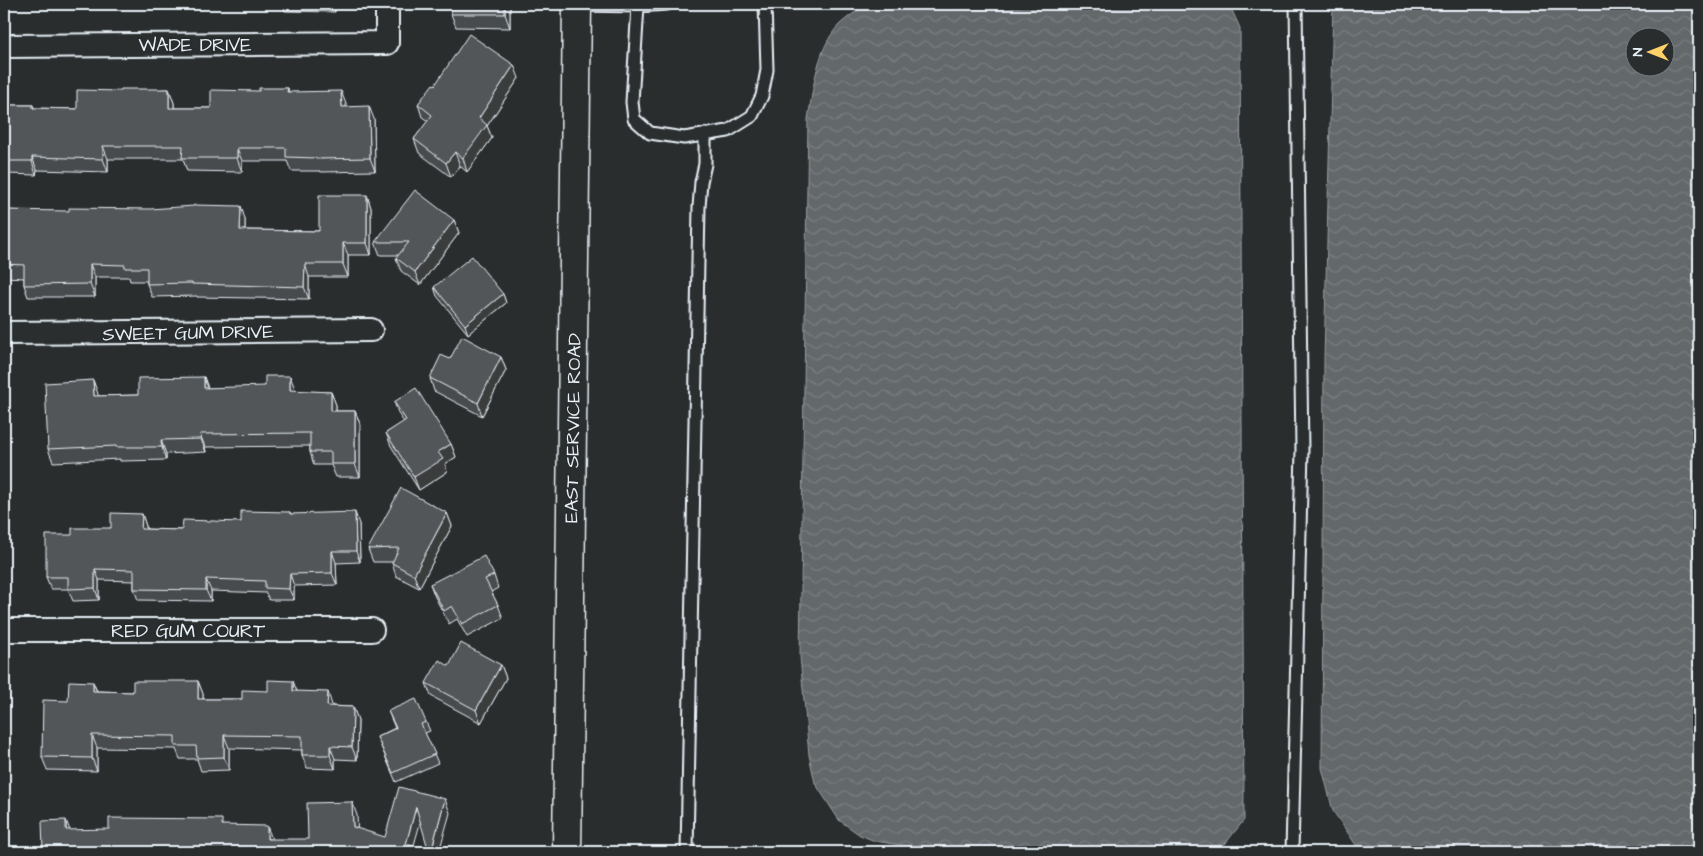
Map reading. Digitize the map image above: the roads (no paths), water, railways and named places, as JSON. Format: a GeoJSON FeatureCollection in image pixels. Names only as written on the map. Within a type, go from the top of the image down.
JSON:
{"type":"FeatureCollection","features":[{"type":"Feature","properties":{"kind":"street","name":"WADE DRIVE"},"geometry":{"type":"LineString","coordinates":[[4,46],[387,43],[387,4]]}},
{"type":"Feature","properties":{"kind":"street","name":"EAST SERVICE ROAD"},"geometry":{"type":"LineString","coordinates":[[567,852],[577,4]]}},
{"type":"Feature","properties":{"kind":"street","name":"SWEET GUM DRIVE"},"geometry":{"type":"LineString","coordinates":[[4,333],[371,330]]}},
{"type":"Feature","properties":{"kind":"street","name":"RED GUM COURT"},"geometry":{"type":"LineString","coordinates":[[4,630],[372,630]]}},
{"type":"Feature","properties":{"kind":"lane"},"geometry":{"type":"LineString","coordinates":[[577,4],[638,6],[667,4]]}},
{"type":"Feature","properties":{"kind":"lane"},"geometry":{"type":"LineString","coordinates":[[638,6],[632,102],[634,119],[650,134],[684,138],[728,131],[752,116],[762,96],[767,70],[765,4]]}},
{"type":"Feature","properties":{"kind":"lane"},"geometry":{"type":"LineString","coordinates":[[1292,852],[1302,450],[1296,4]]}},
{"type":"Feature","properties":{"kind":"lane"},"geometry":{"type":"LineString","coordinates":[[687,852],[699,207],[705,164],[704,134]]}},
{"type":"Feature","properties":{"kind":"water"},"geometry":{"type":"Polygon","coordinates":[[[866,4],[1229,4],[1240,28],[1244,820],[1225,844],[1207,852],[945,852],[875,841],[860,835],[839,820],[815,783],[809,755],[800,656],[808,119],[817,69],[826,45],[839,25],[866,4]]]}},
{"type":"Feature","properties":{"kind":"water"},"geometry":{"type":"Polygon","coordinates":[[[1333,4],[1699,4],[1699,852],[1367,852],[1356,845],[1333,811],[1322,768],[1324,360],[1333,4]]]}}]}
